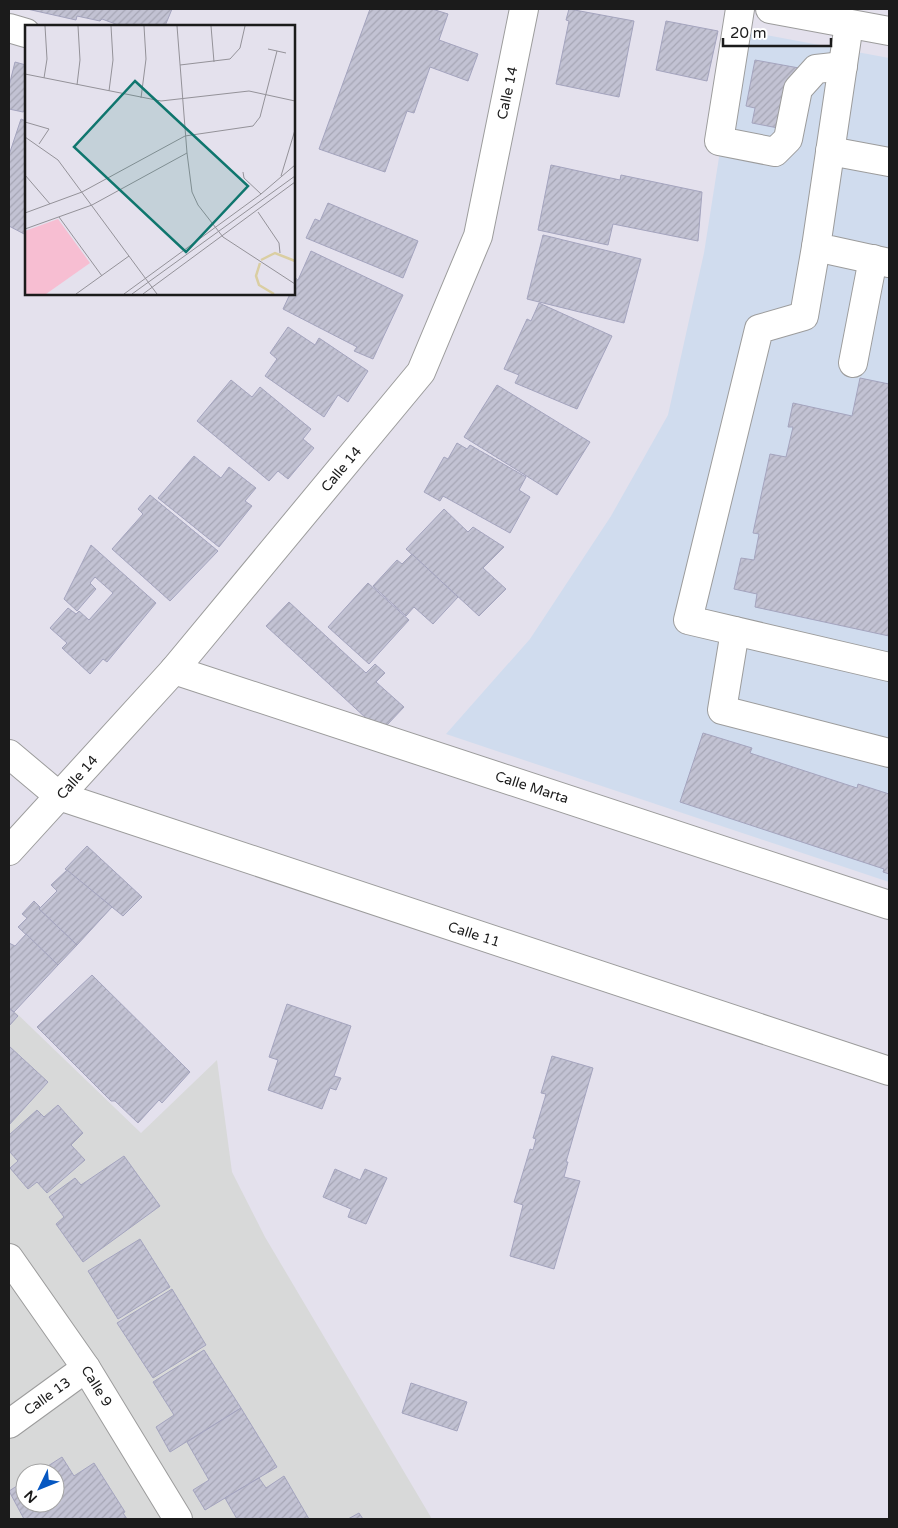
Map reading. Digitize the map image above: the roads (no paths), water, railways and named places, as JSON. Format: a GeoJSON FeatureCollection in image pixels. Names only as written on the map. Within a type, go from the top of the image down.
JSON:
{"type":"FeatureCollection","features":[{"type":"Feature","properties":{"kind":"street","name":"Calle 14"},"geometry":{"type":"LineString","coordinates":[[9,851],[174,670],[421,372],[478,236],[524,9]]}},
{"type":"Feature","properties":{"kind":"street"},"geometry":{"type":"LineString","coordinates":[[740,9],[719,141],[775,152],[788,139],[798,89],[816,70],[843,66]]}},
{"type":"Feature","properties":{"kind":"street"},"geometry":{"type":"LineString","coordinates":[[770,9],[889,31]]}},
{"type":"Feature","properties":{"kind":"street"},"geometry":{"type":"LineString","coordinates":[[849,24],[804,316],[759,329],[688,620],[889,667]]}},
{"type":"Feature","properties":{"kind":"street"},"geometry":{"type":"LineString","coordinates":[[9,28],[25,33]]}},
{"type":"Feature","properties":{"kind":"street"},"geometry":{"type":"LineString","coordinates":[[830,151],[889,162]]}},
{"type":"Feature","properties":{"kind":"street"},"geometry":{"type":"LineString","coordinates":[[816,247],[881,261],[853,363]]}},
{"type":"Feature","properties":{"kind":"street"},"geometry":{"type":"LineString","coordinates":[[735,631],[722,710],[889,753]]}},
{"type":"Feature","properties":{"kind":"street","name":"Calle Marta"},"geometry":{"type":"LineString","coordinates":[[174,670],[889,904]]}},
{"type":"Feature","properties":{"kind":"street"},"geometry":{"type":"LineString","coordinates":[[9,754],[59,796]]}},
{"type":"Feature","properties":{"kind":"street","name":"Calle 11"},"geometry":{"type":"LineString","coordinates":[[59,796],[889,1071]]}},
{"type":"Feature","properties":{"kind":"street","name":"Calle 9"},"geometry":{"type":"LineString","coordinates":[[9,1258],[86,1368],[178,1519]]}},
{"type":"Feature","properties":{"kind":"street","name":"Calle 13"},"geometry":{"type":"LineString","coordinates":[[9,1424],[86,1368]]}}]}
